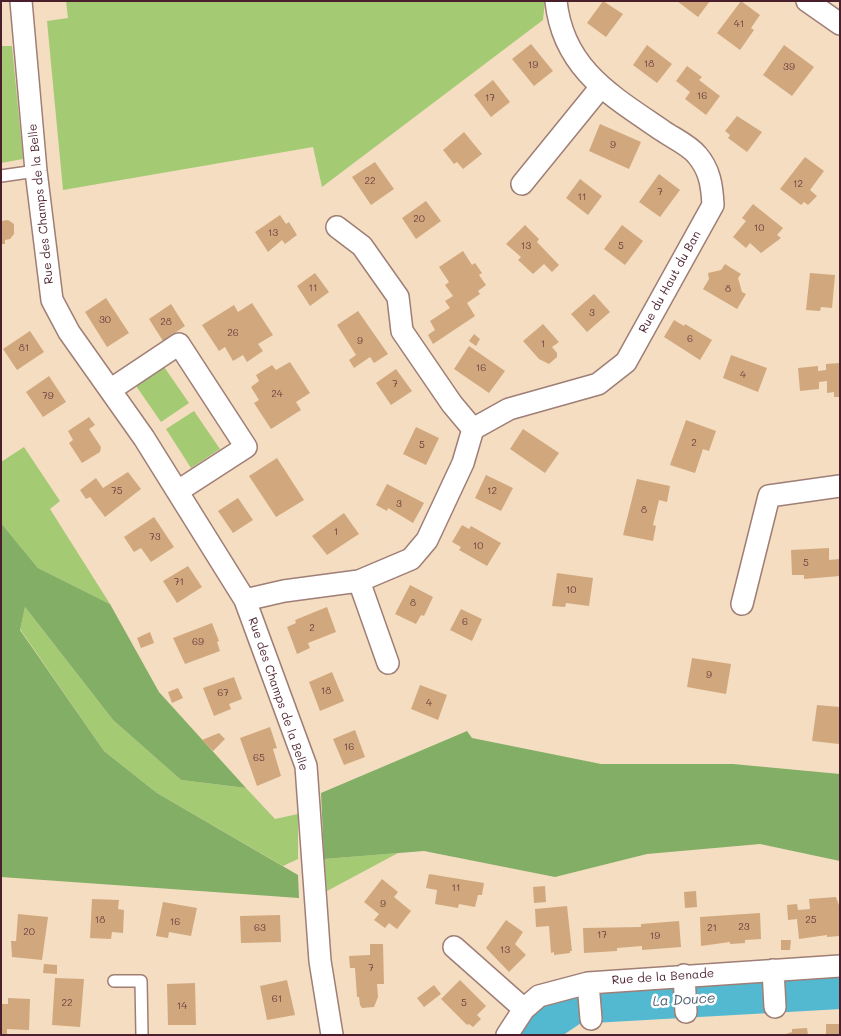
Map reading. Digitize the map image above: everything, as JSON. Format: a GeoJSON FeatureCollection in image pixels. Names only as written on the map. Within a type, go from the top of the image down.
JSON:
{"type":"FeatureCollection","features":[{"type":"Feature","properties":{"kind":"street","name":"Rue des Champs de la Belle"},"geometry":{"type":"LineString","coordinates":[[21,1],[36,172],[52,300],[69,332],[178,491],[245,600],[306,766],[320,961],[332,1035]]}},
{"type":"Feature","properties":{"kind":"street","name":"Rue du Haut du Ban"},"geometry":{"type":"LineString","coordinates":[[473,429],[509,409],[598,384],[626,362],[713,205],[712,180],[697,154],[600,88],[576,59],[558,23],[556,1]]}},
{"type":"Feature","properties":{"kind":"street"},"geometry":{"type":"LineString","coordinates":[[807,1],[840,24]]}},
{"type":"Feature","properties":{"kind":"street"},"geometry":{"type":"LineString","coordinates":[[522,184],[600,88]]}},
{"type":"Feature","properties":{"kind":"street"},"geometry":{"type":"LineString","coordinates":[[245,600],[284,591],[359,581],[412,559],[427,540],[463,463],[473,429],[452,404],[402,331],[398,297],[362,246],[337,227]]}},
{"type":"Feature","properties":{"kind":"street"},"geometry":{"type":"LineString","coordinates":[[110,390],[179,344],[246,447],[178,491]]}},
{"type":"Feature","properties":{"kind":"street"},"geometry":{"type":"LineString","coordinates":[[742,604],[769,496],[840,486]]}},
{"type":"Feature","properties":{"kind":"street"},"geometry":{"type":"LineString","coordinates":[[359,581],[388,663]]}},
{"type":"Feature","properties":{"kind":"street"},"geometry":{"type":"LineString","coordinates":[[454,947],[524,1009]]}},
{"type":"Feature","properties":{"kind":"street","name":"Rue de la Benade"},"geometry":{"type":"LineString","coordinates":[[507,1035],[524,1009],[539,996],[588,989],[684,982],[774,989],[840,966]]}},
{"type":"Feature","properties":{"kind":"street"},"geometry":{"type":"LineString","coordinates":[[684,982],[686,1012]]}},
{"type":"Feature","properties":{"kind":"street"},"geometry":{"type":"LineString","coordinates":[[588,989],[591,1019]]}},
{"type":"Feature","properties":{"kind":"lane"},"geometry":{"type":"LineString","coordinates":[[1,176],[36,172]]}},
{"type":"Feature","properties":{"kind":"lane"},"geometry":{"type":"LineString","coordinates":[[114,981],[140,982],[142,1035]]}},
{"type":"Feature","properties":{"kind":"green space"},"geometry":{"type":"Polygon","coordinates":[[[66,1],[545,1],[543,20],[322,187],[313,147],[63,190],[47,21],[68,18],[66,1]]]}},
{"type":"Feature","properties":{"kind":"green space"},"geometry":{"type":"Polygon","coordinates":[[[1,46],[12,46],[23,159],[1,163],[1,46]]]}},
{"type":"Feature","properties":{"kind":"green space"},"geometry":{"type":"Polygon","coordinates":[[[162,364],[189,403],[161,422],[134,383],[162,364]]]}},
{"type":"Feature","properties":{"kind":"green space"},"geometry":{"type":"Polygon","coordinates":[[[194,411],[220,449],[191,468],[166,429],[194,411]]]}},
{"type":"Feature","properties":{"kind":"green space"},"geometry":{"type":"Polygon","coordinates":[[[24,447],[60,501],[50,509],[110,604],[38,568],[1,523],[1,462],[24,447]]]}},
{"type":"Feature","properties":{"kind":"green space"},"geometry":{"type":"Polygon","coordinates":[[[1,523],[38,568],[110,604],[159,692],[246,788],[181,780],[113,720],[25,607],[20,630],[104,751],[157,793],[298,875],[299,898],[1,877],[1,523]]]}},
{"type":"Feature","properties":{"kind":"green space"},"geometry":{"type":"Polygon","coordinates":[[[25,607],[113,720],[181,780],[246,788],[275,819],[298,814],[298,859],[283,866],[157,793],[104,751],[20,629],[25,607]]]}},
{"type":"Feature","properties":{"kind":"green space"},"geometry":{"type":"Polygon","coordinates":[[[467,731],[472,738],[601,764],[733,764],[840,774],[840,861],[760,844],[647,854],[555,877],[424,851],[324,859],[321,793],[467,731]]]}},
{"type":"Feature","properties":{"kind":"green space"},"geometry":{"type":"Polygon","coordinates":[[[398,853],[327,891],[324,859],[398,853]]]}},
{"type":"Feature","properties":{"kind":"building"},"geometry":{"type":"Polygon","coordinates":[[[603,1],[623,14],[606,37],[587,23],[603,1]]]}},
{"type":"Feature","properties":{"kind":"building"},"geometry":{"type":"Polygon","coordinates":[[[677,1],[710,1],[698,17],[677,1]]]}},
{"type":"Feature","properties":{"kind":"building"},"geometry":{"type":"Polygon","coordinates":[[[741,1],[760,15],[751,28],[754,30],[740,50],[717,33],[741,1]]]}},
{"type":"Feature","properties":{"kind":"building"},"geometry":{"type":"Polygon","coordinates":[[[531,44],[553,71],[534,86],[512,59],[531,44]]]}},
{"type":"Feature","properties":{"kind":"building"},"geometry":{"type":"Polygon","coordinates":[[[647,45],[672,64],[657,83],[633,65],[647,45]]]}},
{"type":"Feature","properties":{"kind":"building"},"geometry":{"type":"Polygon","coordinates":[[[784,45],[814,67],[792,96],[763,75],[784,45]]]}},
{"type":"Feature","properties":{"kind":"building"},"geometry":{"type":"Polygon","coordinates":[[[687,66],[702,77],[699,80],[720,96],[706,115],[685,99],[690,92],[676,81],[687,66]]]}},
{"type":"Feature","properties":{"kind":"building"},"geometry":{"type":"Polygon","coordinates":[[[493,80],[510,102],[491,117],[474,95],[493,80]]]}},
{"type":"Feature","properties":{"kind":"building"},"geometry":{"type":"Polygon","coordinates":[[[737,116],[762,132],[747,152],[728,138],[730,135],[725,131],[737,116]]]}},
{"type":"Feature","properties":{"kind":"building"},"geometry":{"type":"Polygon","coordinates":[[[600,124],[641,142],[629,169],[589,151],[600,124]]]}},
{"type":"Feature","properties":{"kind":"building"},"geometry":{"type":"Polygon","coordinates":[[[464,132],[482,154],[463,169],[457,162],[454,164],[443,150],[464,132]]]}},
{"type":"Feature","properties":{"kind":"building"},"geometry":{"type":"Polygon","coordinates":[[[805,157],[824,171],[810,190],[817,196],[808,205],[804,202],[801,205],[780,189],[805,157]]]}},
{"type":"Feature","properties":{"kind":"building"},"geometry":{"type":"Polygon","coordinates":[[[375,162],[394,189],[371,205],[352,177],[375,162]]]}},
{"type":"Feature","properties":{"kind":"building"},"geometry":{"type":"Polygon","coordinates":[[[659,174],[680,190],[660,217],[639,202],[659,174]]]}},
{"type":"Feature","properties":{"kind":"building"},"geometry":{"type":"Polygon","coordinates":[[[580,179],[602,196],[588,215],[566,198],[580,179]]]}},
{"type":"Feature","properties":{"kind":"building"},"geometry":{"type":"Polygon","coordinates":[[[426,201],[441,221],[416,239],[402,218],[426,201]]]}},
{"type":"Feature","properties":{"kind":"building"},"geometry":{"type":"Polygon","coordinates":[[[753,204],[783,228],[777,235],[781,238],[761,253],[750,243],[746,248],[733,237],[746,221],[742,218],[753,204]]]}},
{"type":"Feature","properties":{"kind":"building"},"geometry":{"type":"Polygon","coordinates":[[[280,215],[286,224],[289,222],[297,235],[285,244],[282,240],[268,252],[255,232],[280,215]]]}},
{"type":"Feature","properties":{"kind":"building"},"geometry":{"type":"Polygon","coordinates":[[[8,220],[14,224],[14,234],[10,239],[5,240],[5,244],[1,244],[1,221],[8,220]]]}},
{"type":"Feature","properties":{"kind":"building"},"geometry":{"type":"Polygon","coordinates":[[[525,225],[539,239],[537,242],[559,265],[552,272],[544,264],[533,274],[518,260],[521,257],[506,244],[525,225]]]}},
{"type":"Feature","properties":{"kind":"building"},"geometry":{"type":"Polygon","coordinates":[[[622,225],[643,241],[625,265],[604,249],[622,225]]]}},
{"type":"Feature","properties":{"kind":"building"},"geometry":{"type":"Polygon","coordinates":[[[463,251],[472,265],[475,263],[482,273],[479,275],[486,285],[478,291],[480,294],[467,303],[475,316],[433,344],[428,335],[435,330],[430,321],[450,308],[445,301],[453,296],[445,285],[449,282],[439,267],[463,251]]]}},
{"type":"Feature","properties":{"kind":"building"},"geometry":{"type":"Polygon","coordinates":[[[725,264],[741,274],[738,278],[742,292],[746,294],[737,309],[703,289],[709,279],[708,273],[721,270],[725,264]]]}},
{"type":"Feature","properties":{"kind":"building"},"geometry":{"type":"Polygon","coordinates":[[[315,273],[329,292],[310,306],[297,286],[315,273]]]}},
{"type":"Feature","properties":{"kind":"building"},"geometry":{"type":"Polygon","coordinates":[[[810,273],[835,275],[832,308],[821,307],[820,311],[806,310],[810,273]]]}},
{"type":"Feature","properties":{"kind":"building"},"geometry":{"type":"Polygon","coordinates":[[[594,294],[610,312],[587,332],[571,314],[594,294]]]}},
{"type":"Feature","properties":{"kind":"building"},"geometry":{"type":"Polygon","coordinates":[[[106,298],[129,333],[107,347],[85,312],[106,298]]]}},
{"type":"Feature","properties":{"kind":"building"},"geometry":{"type":"Polygon","coordinates":[[[252,303],[273,335],[258,344],[263,351],[247,362],[243,355],[233,361],[225,347],[219,351],[202,325],[234,305],[238,312],[252,303]]]}},
{"type":"Feature","properties":{"kind":"building"},"geometry":{"type":"Polygon","coordinates":[[[171,304],[185,326],[163,341],[149,319],[171,304]]]}},
{"type":"Feature","properties":{"kind":"building"},"geometry":{"type":"Polygon","coordinates":[[[358,311],[388,354],[374,363],[370,357],[354,368],[349,360],[356,355],[337,325],[358,311]]]}},
{"type":"Feature","properties":{"kind":"building"},"geometry":{"type":"Polygon","coordinates":[[[674,320],[684,326],[685,324],[712,340],[700,360],[664,337],[674,320]]]}},
{"type":"Feature","properties":{"kind":"building"},"geometry":{"type":"Polygon","coordinates":[[[543,324],[559,342],[552,347],[557,353],[557,357],[549,364],[539,359],[523,341],[543,324]]]}},
{"type":"Feature","properties":{"kind":"building"},"geometry":{"type":"Polygon","coordinates":[[[30,331],[44,352],[17,370],[3,349],[30,331]]]}},
{"type":"Feature","properties":{"kind":"building"},"geometry":{"type":"Polygon","coordinates":[[[474,334],[480,339],[476,346],[469,341],[474,334]]]}},
{"type":"Feature","properties":{"kind":"building"},"geometry":{"type":"Polygon","coordinates":[[[469,346],[505,371],[489,393],[454,369],[469,346]]]}},
{"type":"Feature","properties":{"kind":"building"},"geometry":{"type":"Polygon","coordinates":[[[731,355],[767,368],[758,392],[723,378],[731,355]]]}},
{"type":"Feature","properties":{"kind":"building"},"geometry":{"type":"Polygon","coordinates":[[[290,362],[310,393],[296,402],[301,410],[271,429],[254,403],[259,400],[251,387],[259,381],[256,375],[272,365],[276,370],[290,362]]]}},
{"type":"Feature","properties":{"kind":"building"},"geometry":{"type":"Polygon","coordinates":[[[840,363],[840,397],[834,397],[834,392],[827,393],[827,381],[819,382],[819,389],[800,391],[798,368],[818,366],[818,371],[826,370],[826,364],[840,363]]]}},
{"type":"Feature","properties":{"kind":"building"},"geometry":{"type":"Polygon","coordinates":[[[396,369],[412,391],[391,405],[376,383],[396,369]]]}},
{"type":"Feature","properties":{"kind":"building"},"geometry":{"type":"Polygon","coordinates":[[[49,376],[66,402],[43,417],[26,392],[49,376]]]}},
{"type":"Feature","properties":{"kind":"building"},"geometry":{"type":"Polygon","coordinates":[[[89,417],[95,425],[89,429],[101,447],[100,452],[82,463],[69,443],[73,440],[68,431],[89,417]]]}},
{"type":"Feature","properties":{"kind":"building"},"geometry":{"type":"Polygon","coordinates":[[[686,420],[716,431],[709,451],[703,449],[695,473],[670,465],[686,420]]]}},
{"type":"Feature","properties":{"kind":"building"},"geometry":{"type":"Polygon","coordinates":[[[416,427],[439,438],[426,465],[403,454],[416,427]]]}},
{"type":"Feature","properties":{"kind":"building"},"geometry":{"type":"Polygon","coordinates":[[[523,429],[559,453],[545,473],[510,449],[523,429]]]}},
{"type":"Feature","properties":{"kind":"building"},"geometry":{"type":"Polygon","coordinates":[[[277,458],[304,500],[276,517],[249,476],[277,458]]]}},
{"type":"Feature","properties":{"kind":"building"},"geometry":{"type":"Polygon","coordinates":[[[128,472],[141,489],[105,517],[90,497],[86,499],[80,490],[96,478],[103,488],[128,472]]]}},
{"type":"Feature","properties":{"kind":"building"},"geometry":{"type":"Polygon","coordinates":[[[486,475],[513,488],[501,511],[475,498],[486,475]]]}},
{"type":"Feature","properties":{"kind":"building"},"geometry":{"type":"Polygon","coordinates":[[[637,479],[670,486],[667,502],[659,500],[653,525],[656,526],[653,541],[623,535],[637,479]]]}},
{"type":"Feature","properties":{"kind":"building"},"geometry":{"type":"Polygon","coordinates":[[[387,484],[424,503],[413,523],[388,508],[387,511],[376,505],[387,484]]]}},
{"type":"Feature","properties":{"kind":"building"},"geometry":{"type":"Polygon","coordinates":[[[238,498],[253,520],[233,533],[218,511],[238,498]]]}},
{"type":"Feature","properties":{"kind":"building"},"geometry":{"type":"Polygon","coordinates":[[[344,513],[359,534],[327,555],[312,536],[344,513]]]}},
{"type":"Feature","properties":{"kind":"building"},"geometry":{"type":"Polygon","coordinates":[[[154,517],[174,547],[151,562],[141,548],[134,552],[124,537],[154,517]]]}},
{"type":"Feature","properties":{"kind":"building"},"geometry":{"type":"Polygon","coordinates":[[[462,525],[469,529],[471,526],[501,543],[487,566],[459,550],[461,547],[452,542],[462,525]]]}},
{"type":"Feature","properties":{"kind":"building"},"geometry":{"type":"Polygon","coordinates":[[[829,548],[829,560],[840,559],[840,576],[804,579],[804,575],[792,575],[791,550],[829,548]]]}},
{"type":"Feature","properties":{"kind":"building"},"geometry":{"type":"Polygon","coordinates":[[[188,566],[202,587],[177,603],[163,581],[188,566]]]}},
{"type":"Feature","properties":{"kind":"building"},"geometry":{"type":"Polygon","coordinates":[[[557,573],[593,578],[589,606],[566,603],[565,607],[552,606],[557,573]]]}},
{"type":"Feature","properties":{"kind":"building"},"geometry":{"type":"Polygon","coordinates":[[[410,585],[433,597],[424,616],[421,615],[416,624],[395,614],[410,585]]]}},
{"type":"Feature","properties":{"kind":"building"},"geometry":{"type":"Polygon","coordinates":[[[327,607],[336,632],[308,643],[310,648],[297,654],[287,627],[296,623],[295,620],[327,607]]]}},
{"type":"Feature","properties":{"kind":"building"},"geometry":{"type":"Polygon","coordinates":[[[461,609],[482,619],[472,641],[450,630],[461,609]]]}},
{"type":"Feature","properties":{"kind":"building"},"geometry":{"type":"Polygon","coordinates":[[[212,623],[219,641],[217,642],[220,651],[185,664],[173,638],[212,623]]]}},
{"type":"Feature","properties":{"kind":"building"},"geometry":{"type":"Polygon","coordinates":[[[150,632],[154,643],[141,648],[137,638],[150,632]]]}},
{"type":"Feature","properties":{"kind":"building"},"geometry":{"type":"Polygon","coordinates":[[[692,658],[731,664],[726,694],[687,687],[692,658]]]}},
{"type":"Feature","properties":{"kind":"building"},"geometry":{"type":"Polygon","coordinates":[[[332,672],[344,701],[320,711],[309,682],[332,672]]]}},
{"type":"Feature","properties":{"kind":"building"},"geometry":{"type":"Polygon","coordinates":[[[234,677],[242,699],[229,704],[231,709],[214,716],[203,688],[234,677]]]}},
{"type":"Feature","properties":{"kind":"building"},"geometry":{"type":"Polygon","coordinates":[[[420,685],[447,695],[438,720],[411,709],[420,685]]]}},
{"type":"Feature","properties":{"kind":"building"},"geometry":{"type":"Polygon","coordinates":[[[178,688],[183,698],[172,703],[168,692],[178,688]]]}},
{"type":"Feature","properties":{"kind":"building"},"geometry":{"type":"Polygon","coordinates":[[[817,705],[840,707],[839,744],[812,741],[817,705]]]}},
{"type":"Feature","properties":{"kind":"building"},"geometry":{"type":"Polygon","coordinates":[[[270,727],[277,748],[273,749],[281,776],[257,786],[240,738],[270,727]]]}},
{"type":"Feature","properties":{"kind":"building"},"geometry":{"type":"Polygon","coordinates":[[[355,730],[365,757],[344,765],[333,739],[355,730]]]}},
{"type":"Feature","properties":{"kind":"building"},"geometry":{"type":"Polygon","coordinates":[[[219,733],[225,739],[213,751],[202,740],[219,733]]]}},
{"type":"Feature","properties":{"kind":"building"},"geometry":{"type":"Polygon","coordinates":[[[429,874],[484,883],[482,895],[478,895],[475,907],[459,904],[458,908],[435,904],[437,890],[426,888],[429,874]]]}},
{"type":"Feature","properties":{"kind":"building"},"geometry":{"type":"Polygon","coordinates":[[[382,879],[398,892],[394,897],[411,911],[397,929],[389,923],[385,928],[374,920],[379,914],[364,902],[382,879]]]}},
{"type":"Feature","properties":{"kind":"building"},"geometry":{"type":"Polygon","coordinates":[[[545,886],[546,902],[534,903],[533,887],[545,886]]]}},
{"type":"Feature","properties":{"kind":"building"},"geometry":{"type":"Polygon","coordinates":[[[696,891],[697,907],[685,908],[684,892],[696,891]]]}},
{"type":"Feature","properties":{"kind":"building"},"geometry":{"type":"Polygon","coordinates":[[[836,897],[840,908],[840,936],[827,937],[827,935],[799,939],[797,919],[788,920],[787,905],[797,904],[798,910],[810,909],[809,899],[836,897]]]}},
{"type":"Feature","properties":{"kind":"building"},"geometry":{"type":"Polygon","coordinates":[[[92,899],[119,900],[118,909],[124,910],[123,933],[112,932],[111,939],[90,938],[92,899]]]}},
{"type":"Feature","properties":{"kind":"building"},"geometry":{"type":"Polygon","coordinates":[[[163,902],[197,908],[191,936],[169,932],[168,938],[156,936],[163,902]]]}},
{"type":"Feature","properties":{"kind":"building"},"geometry":{"type":"Polygon","coordinates":[[[567,906],[572,951],[570,953],[554,955],[554,952],[551,953],[549,926],[536,927],[535,909],[567,906]]]}},
{"type":"Feature","properties":{"kind":"building"},"geometry":{"type":"Polygon","coordinates":[[[760,913],[761,939],[745,940],[745,943],[730,944],[730,942],[701,946],[700,917],[760,913]]]}},
{"type":"Feature","properties":{"kind":"building"},"geometry":{"type":"Polygon","coordinates":[[[18,914],[48,917],[42,960],[12,957],[11,941],[16,941],[18,914]]]}},
{"type":"Feature","properties":{"kind":"building"},"geometry":{"type":"Polygon","coordinates":[[[280,915],[281,942],[241,943],[240,916],[280,915]]]}},
{"type":"Feature","properties":{"kind":"building"},"geometry":{"type":"Polygon","coordinates":[[[506,920],[523,932],[515,944],[526,955],[509,972],[486,948],[506,920]]]}},
{"type":"Feature","properties":{"kind":"building"},"geometry":{"type":"Polygon","coordinates":[[[679,921],[681,947],[642,950],[642,946],[617,948],[617,951],[584,953],[583,928],[641,927],[641,924],[679,921]]]}},
{"type":"Feature","properties":{"kind":"building"},"geometry":{"type":"Polygon","coordinates":[[[781,940],[791,940],[790,950],[781,950],[781,940]]]}},
{"type":"Feature","properties":{"kind":"building"},"geometry":{"type":"Polygon","coordinates":[[[370,944],[383,944],[384,984],[377,984],[378,997],[374,1007],[362,1008],[359,997],[357,997],[355,968],[350,968],[349,956],[370,955],[370,944]]]}},
{"type":"Feature","properties":{"kind":"building"},"geometry":{"type":"Polygon","coordinates":[[[44,964],[57,965],[57,974],[43,973],[44,964]]]}},
{"type":"Feature","properties":{"kind":"building"},"geometry":{"type":"Polygon","coordinates":[[[55,978],[84,979],[80,1027],[52,1025],[55,978]]]}},
{"type":"Feature","properties":{"kind":"building"},"geometry":{"type":"Polygon","coordinates":[[[287,980],[295,1015],[267,1020],[260,986],[287,980]]]}},
{"type":"Feature","properties":{"kind":"building"},"geometry":{"type":"Polygon","coordinates":[[[460,980],[486,1006],[477,1015],[481,1019],[473,1027],[469,1024],[467,1025],[441,999],[460,980]]]}},
{"type":"Feature","properties":{"kind":"building"},"geometry":{"type":"Polygon","coordinates":[[[195,983],[196,1025],[168,1025],[167,984],[195,983]]]}},
{"type":"Feature","properties":{"kind":"building"},"geometry":{"type":"Polygon","coordinates":[[[434,985],[441,994],[424,1007],[417,998],[434,985]]]}},
{"type":"Feature","properties":{"kind":"building"},"geometry":{"type":"Polygon","coordinates":[[[8,998],[30,999],[29,1030],[7,1029],[7,1035],[1,1035],[1,1004],[8,1004],[8,998]]]}},
{"type":"Feature","properties":{"kind":"building"},"geometry":{"type":"Polygon","coordinates":[[[826,1024],[840,1024],[840,1035],[826,1035],[826,1024]]]}},
{"type":"Feature","properties":{"kind":"building"},"geometry":{"type":"Polygon","coordinates":[[[807,1028],[808,1035],[783,1035],[792,1032],[792,1029],[807,1028]]]}},
{"type":"Feature","properties":{"kind":"waterway","name":"La Douce"},"geometry":{"type":"LineString","coordinates":[[540,1035],[543,1027],[574,1006],[840,991]]}}]}
